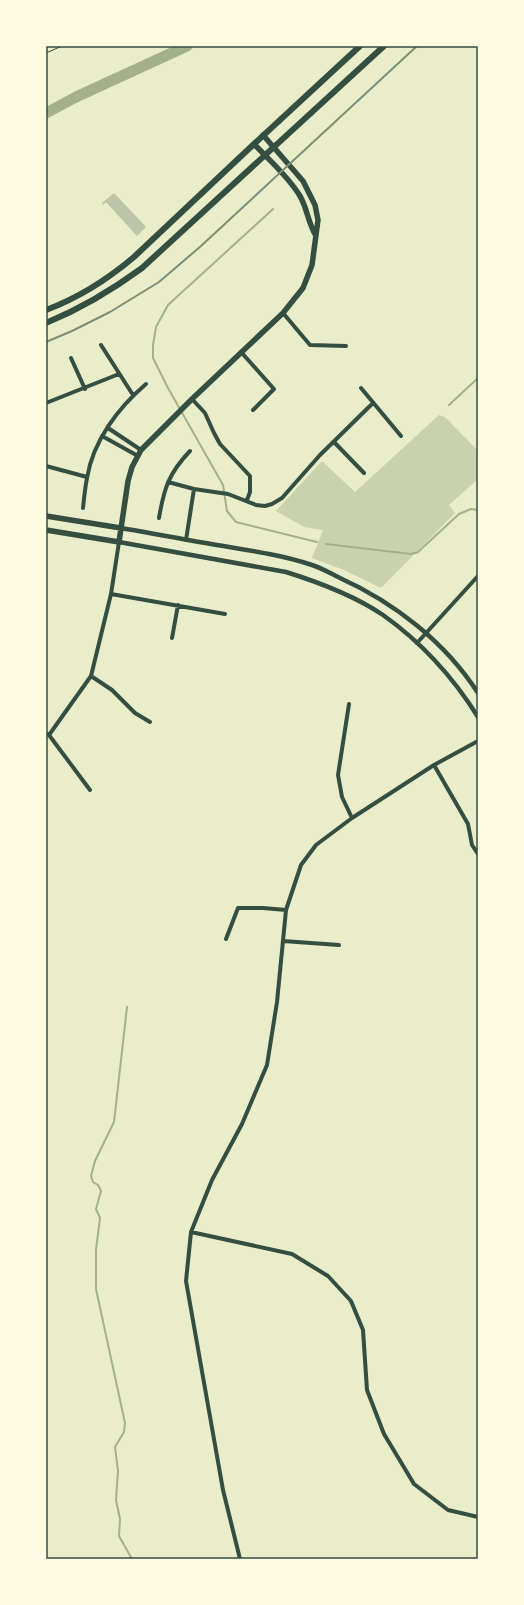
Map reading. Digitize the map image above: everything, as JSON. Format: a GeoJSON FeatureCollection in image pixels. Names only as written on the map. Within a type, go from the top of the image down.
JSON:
{"type":"FeatureCollection","features":[{"type":"Feature","properties":{"kind":"main road"},"geometry":{"type":"LineString","coordinates":[[46,310],[91,288],[116,272],[134,257],[360,46]]}},
{"type":"Feature","properties":{"kind":"main road"},"geometry":{"type":"LineString","coordinates":[[46,323],[78,309],[118,286],[142,268],[384,46]]}},
{"type":"Feature","properties":{"kind":"main road"},"geometry":{"type":"LineString","coordinates":[[46,530],[119,542],[128,481],[132,467],[141,450],[192,399],[283,313],[295,299],[308,278],[315,248],[315,234],[318,220],[315,205],[309,192],[296,172],[263,135]]}},
{"type":"Feature","properties":{"kind":"main road"},"geometry":{"type":"LineString","coordinates":[[254,144],[292,185],[300,196],[305,207],[309,224],[315,234]]}},
{"type":"Feature","properties":{"kind":"main road"},"geometry":{"type":"LineString","coordinates":[[46,516],[121,528]]}},
{"type":"Feature","properties":{"kind":"street"},"geometry":{"type":"LineString","coordinates":[[283,313],[310,345],[346,346]]}},
{"type":"Feature","properties":{"kind":"street"},"geometry":{"type":"LineString","coordinates":[[101,345],[133,395]]}},
{"type":"Feature","properties":{"kind":"street"},"geometry":{"type":"LineString","coordinates":[[241,352],[274,389],[252,410]]}},
{"type":"Feature","properties":{"kind":"street"},"geometry":{"type":"LineString","coordinates":[[71,358],[85,389]]}},
{"type":"Feature","properties":{"kind":"street"},"geometry":{"type":"LineString","coordinates":[[46,403],[85,389],[119,374]]}},
{"type":"Feature","properties":{"kind":"street"},"geometry":{"type":"LineString","coordinates":[[83,508],[87,477],[96,447],[113,419],[133,395],[146,384]]}},
{"type":"Feature","properties":{"kind":"street"},"geometry":{"type":"LineString","coordinates":[[361,388],[401,436]]}},
{"type":"Feature","properties":{"kind":"street"},"geometry":{"type":"LineString","coordinates":[[192,399],[205,413],[220,444],[250,476],[250,492],[247,500]]}},
{"type":"Feature","properties":{"kind":"street"},"geometry":{"type":"LineString","coordinates":[[168,482],[194,489],[228,494],[247,500],[256,505],[265,506],[272,504],[282,498],[373,403]]}},
{"type":"Feature","properties":{"kind":"street"},"geometry":{"type":"LineString","coordinates":[[108,428],[141,450]]}},
{"type":"Feature","properties":{"kind":"street"},"geometry":{"type":"LineString","coordinates":[[102,436],[138,456]]}},
{"type":"Feature","properties":{"kind":"street"},"geometry":{"type":"LineString","coordinates":[[334,442],[364,473]]}},
{"type":"Feature","properties":{"kind":"street"},"geometry":{"type":"LineString","coordinates":[[159,518],[163,494],[168,482],[177,464],[190,451]]}},
{"type":"Feature","properties":{"kind":"street"},"geometry":{"type":"LineString","coordinates":[[46,466],[87,477]]}},
{"type":"Feature","properties":{"kind":"street"},"geometry":{"type":"LineString","coordinates":[[186,540],[194,489]]}},
{"type":"Feature","properties":{"kind":"street"},"geometry":{"type":"LineString","coordinates":[[121,528],[284,557],[314,566],[354,584],[379,598],[426,633],[461,670],[478,693]]}},
{"type":"Feature","properties":{"kind":"street"},"geometry":{"type":"LineString","coordinates":[[90,790],[47,734],[91,676],[111,594],[119,542],[259,566],[309,579],[352,598],[382,615],[417,643],[442,667],[457,685],[478,717]]}},
{"type":"Feature","properties":{"kind":"street"},"geometry":{"type":"LineString","coordinates":[[417,643],[478,576]]}},
{"type":"Feature","properties":{"kind":"street"},"geometry":{"type":"LineString","coordinates":[[111,594],[225,614]]}},
{"type":"Feature","properties":{"kind":"street"},"geometry":{"type":"LineString","coordinates":[[172,638],[178,605]]}},
{"type":"Feature","properties":{"kind":"street"},"geometry":{"type":"LineString","coordinates":[[91,676],[112,690],[135,713],[150,722]]}},
{"type":"Feature","properties":{"kind":"street"},"geometry":{"type":"LineString","coordinates":[[349,704],[338,775],[342,797],[352,818]]}},
{"type":"Feature","properties":{"kind":"street"},"geometry":{"type":"LineString","coordinates":[[240,1559],[223,1490],[186,1281],[191,1232],[212,1180],[242,1124],[267,1065],[277,1002],[286,910],[301,865],[316,846],[352,818],[434,765],[478,741]]}},
{"type":"Feature","properties":{"kind":"street"},"geometry":{"type":"LineString","coordinates":[[434,765],[468,824],[472,845],[478,854]]}},
{"type":"Feature","properties":{"kind":"street"},"geometry":{"type":"LineString","coordinates":[[226,939],[238,908],[286,910]]}},
{"type":"Feature","properties":{"kind":"street"},"geometry":{"type":"LineString","coordinates":[[284,941],[339,945]]}},
{"type":"Feature","properties":{"kind":"street"},"geometry":{"type":"LineString","coordinates":[[191,1232],[292,1254],[328,1276],[351,1301],[363,1330],[367,1390],[384,1434],[414,1484],[448,1510],[478,1517]]}},
{"type":"Feature","properties":{"kind":"path"},"geometry":{"type":"LineString","coordinates":[[46,53],[62,46]]}},
{"type":"Feature","properties":{"kind":"green space"},"geometry":{"type":"Polygon","coordinates":[[[439,415],[445,417],[478,451],[478,479],[449,505],[455,513],[381,588],[344,570],[312,558],[323,530],[304,527],[276,511],[322,461],[355,492],[439,415]]]}},
{"type":"Feature","properties":{"kind":"building"},"geometry":{"type":"Polygon","coordinates":[[[114,193],[146,227],[137,236],[106,202],[103,205],[102,203],[114,193]]]}},
{"type":"Feature","properties":{"kind":"waterway"},"geometry":{"type":"LineString","coordinates":[[46,113],[76,97],[187,46]]}},
{"type":"Feature","properties":{"kind":"waterway"},"geometry":{"type":"LineString","coordinates":[[273,209],[168,305],[156,327],[153,345],[153,358],[168,388],[223,485],[227,511],[236,522],[317,542]]}},
{"type":"Feature","properties":{"kind":"waterway"},"geometry":{"type":"LineString","coordinates":[[449,405],[478,378]]}},
{"type":"Feature","properties":{"kind":"waterway"},"geometry":{"type":"LineString","coordinates":[[326,544],[411,554],[418,552],[459,514],[471,509],[478,510]]}},
{"type":"Feature","properties":{"kind":"waterway"},"geometry":{"type":"LineString","coordinates":[[127,1007],[114,1122],[95,1161],[91,1176],[93,1182],[98,1185],[101,1191],[96,1209],[100,1218],[96,1250],[96,1289],[125,1423],[124,1432],[115,1447],[118,1471],[116,1500],[120,1519],[119,1536],[132,1559]]}},
{"type":"Feature","properties":{"kind":"railway"},"geometry":{"type":"LineString","coordinates":[[46,342],[110,312],[159,282],[201,246],[417,46]]}}]}
